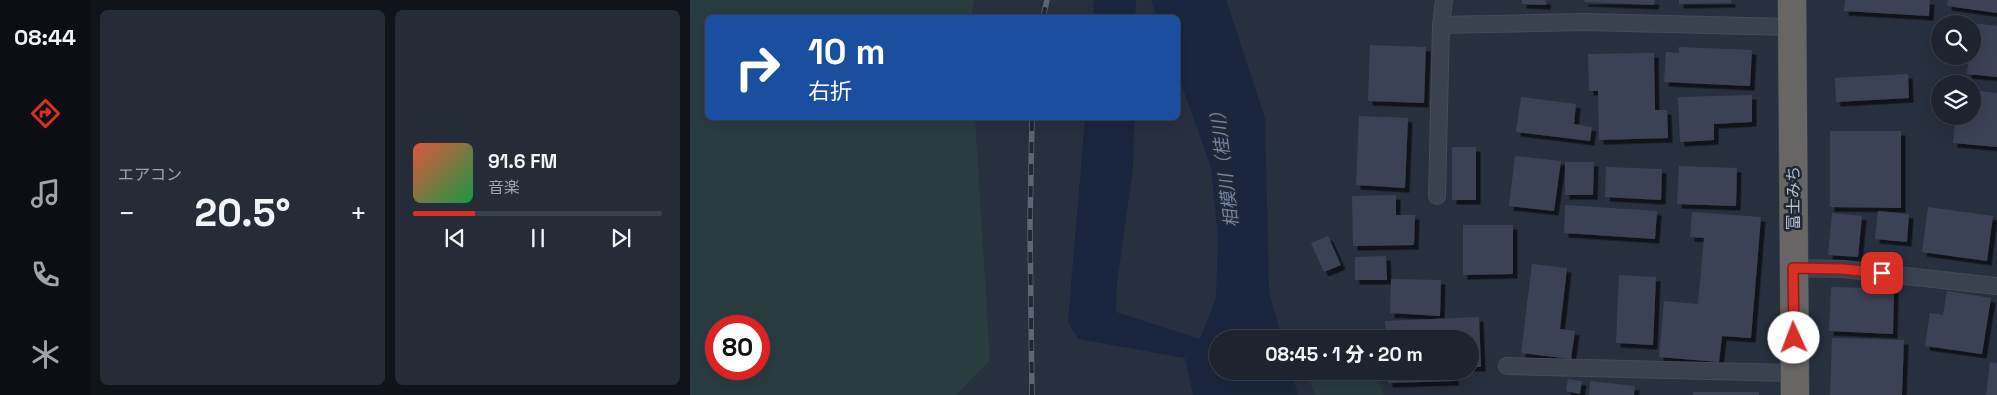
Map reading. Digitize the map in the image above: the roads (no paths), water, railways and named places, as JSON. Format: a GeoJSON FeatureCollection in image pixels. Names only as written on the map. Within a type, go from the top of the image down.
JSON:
{"type":"FeatureCollection","features":[{"type":"Feature","properties":{"kind":"highway","name":"富士みち"},"geometry":{"type":"LineString","coordinates":[[1792,0],[1795,384]]}},
{"type":"Feature","properties":{"kind":"lane"},"geometry":{"type":"LineString","coordinates":[[1437,196],[1441,25],[1444,0]]}},
{"type":"Feature","properties":{"kind":"lane"},"geometry":{"type":"LineString","coordinates":[[1441,25],[1584,22],[1793,27]]}},
{"type":"Feature","properties":{"kind":"lane"},"geometry":{"type":"LineString","coordinates":[[1793,268],[1843,269],[1997,286]]}},
{"type":"Feature","properties":{"kind":"lane"},"geometry":{"type":"LineString","coordinates":[[1508,366],[1795,384]]}},
{"type":"Feature","properties":{"kind":"water"},"geometry":{"type":"Polygon","coordinates":[[[1094,0],[1136,0],[1135,15],[1093,15],[1094,0]]]}},
{"type":"Feature","properties":{"kind":"water","name":"相模川（桂川）"},"geometry":{"type":"Polygon","coordinates":[[[1151,0],[1226,0],[1265,118],[1269,292],[1280,330],[1209,330],[1209,380],[1294,380],[1298,395],[1193,395],[1185,358],[1078,339],[1068,322],[1085,120],[1134,120],[1133,169],[1117,283],[1116,312],[1200,339],[1216,298],[1218,239],[1211,167],[1180,81],[1180,15],[1156,15],[1151,0]]]}},
{"type":"Feature","properties":{"kind":"railway"},"geometry":{"type":"LineString","coordinates":[[1044,15],[1047,0]]}},
{"type":"Feature","properties":{"kind":"railway"},"geometry":{"type":"LineString","coordinates":[[1032,120],[1030,226],[1032,395]]}}]}
